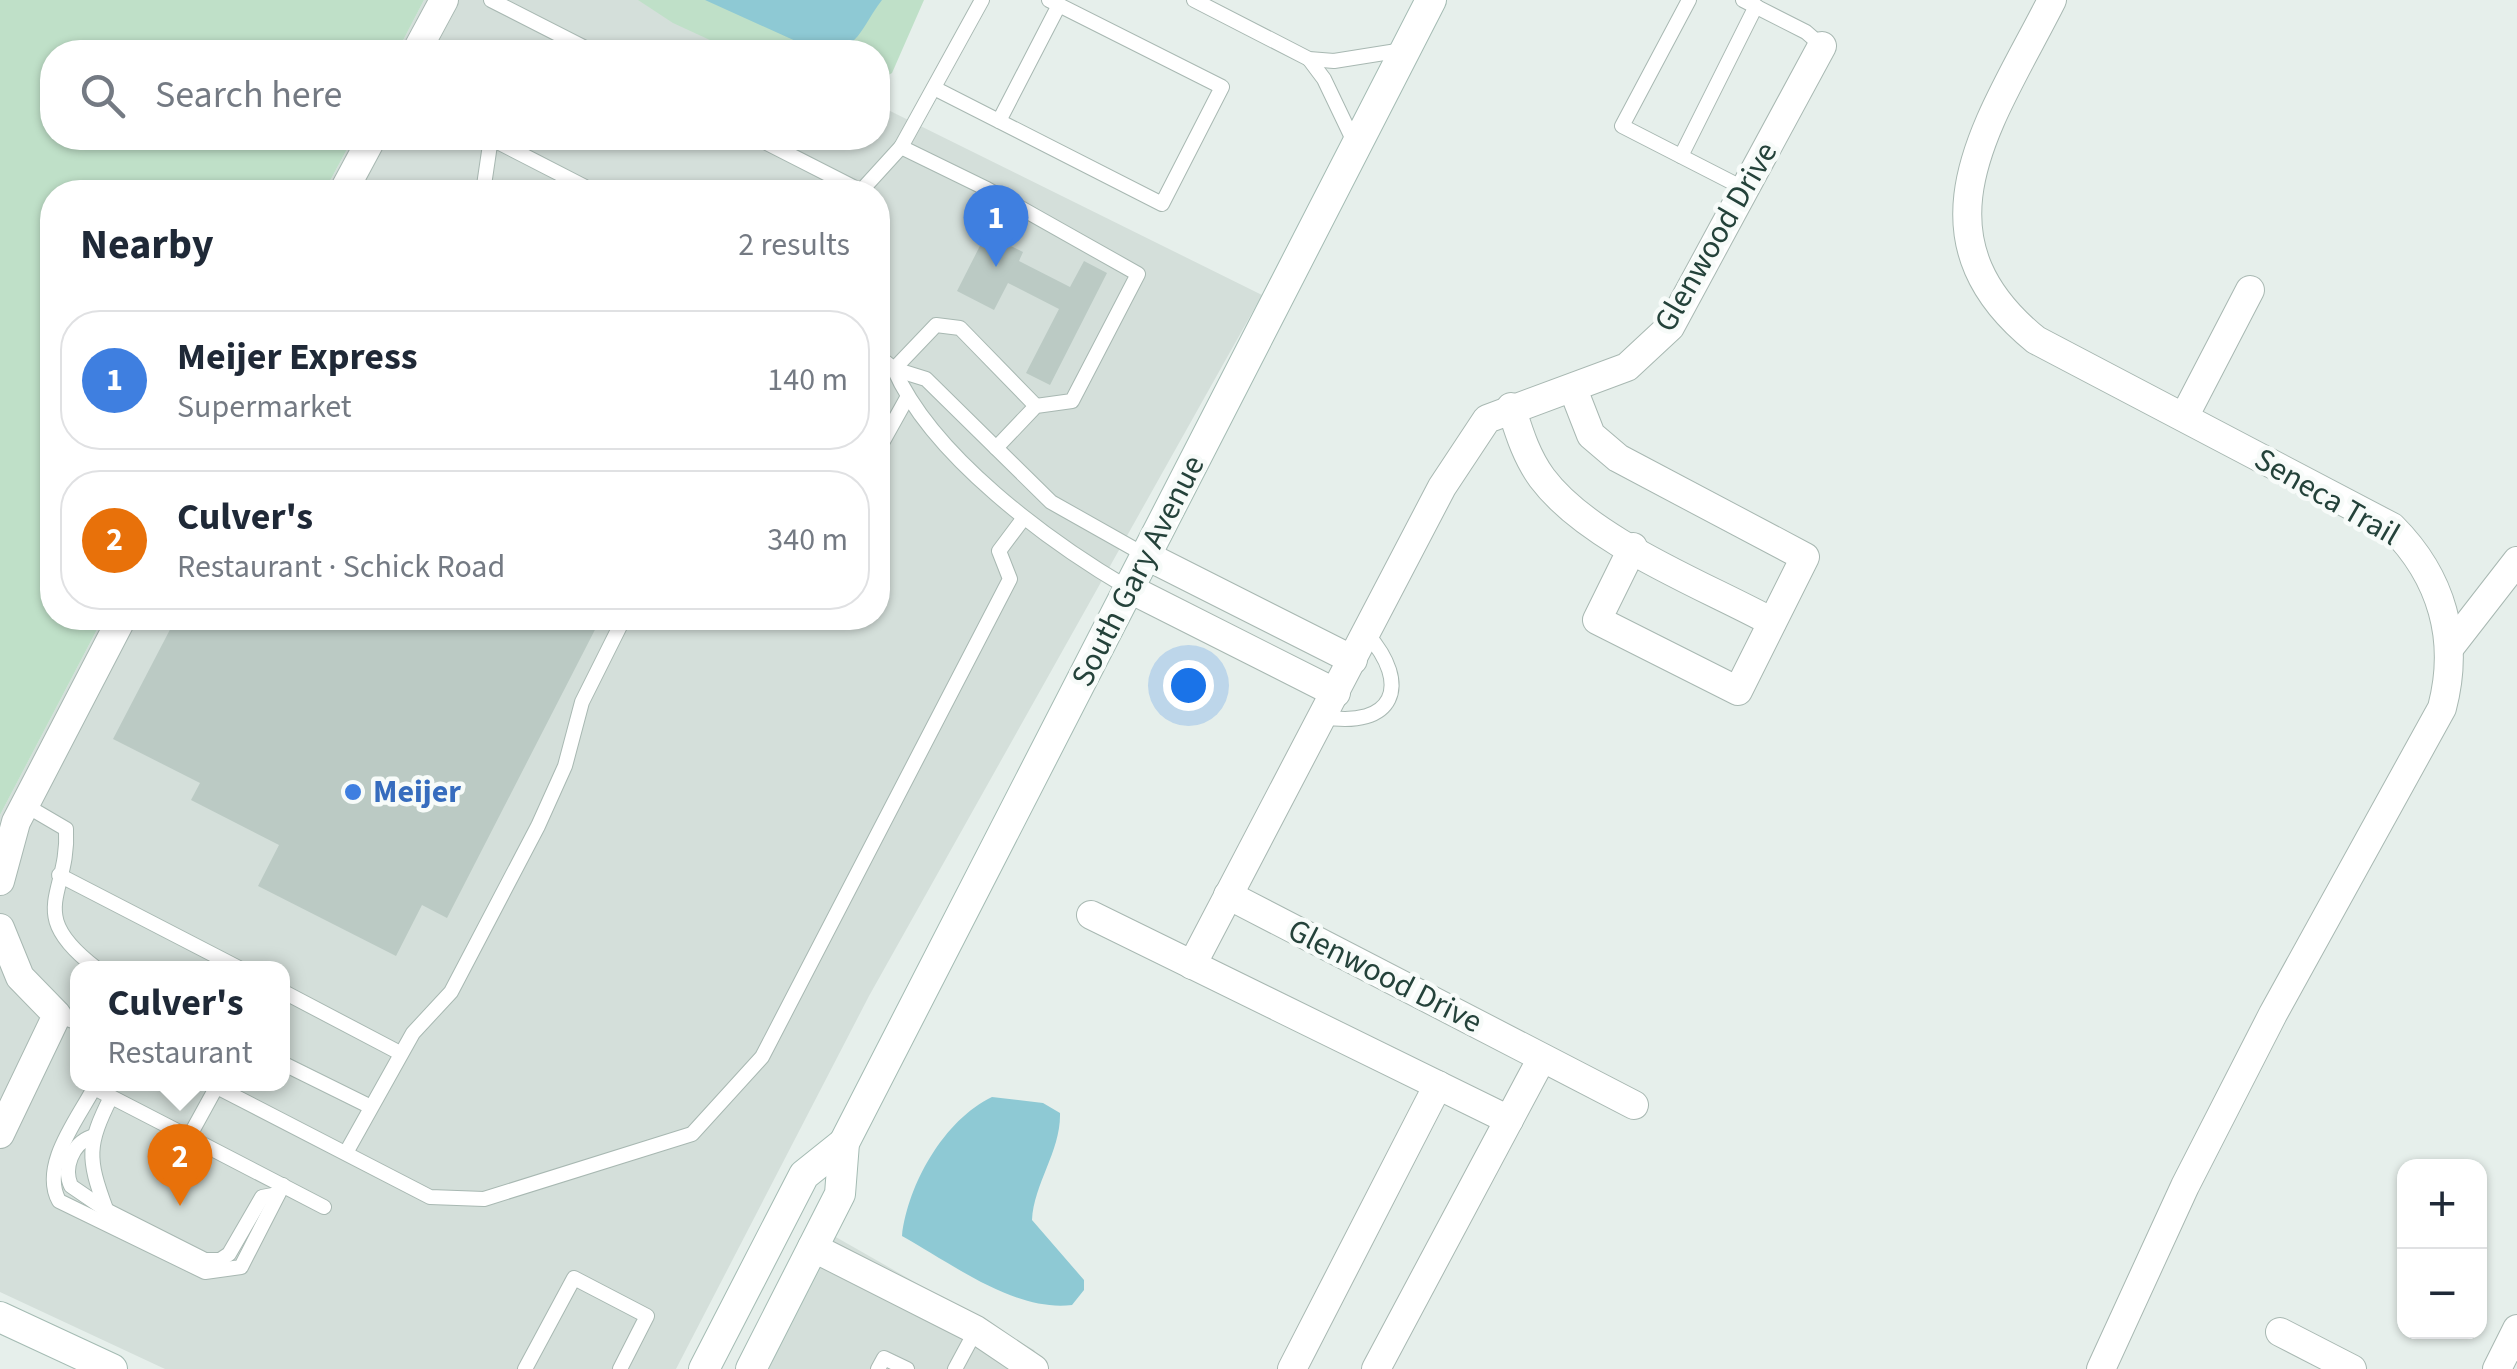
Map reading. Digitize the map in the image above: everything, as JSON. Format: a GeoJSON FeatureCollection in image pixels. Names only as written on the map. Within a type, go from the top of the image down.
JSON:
{"type":"FeatureCollection","features":[{"type":"Feature","properties":{"kind":"main road","name":"South Gary Avenue"},"geometry":{"type":"LineString","coordinates":[[750,1369],[840,1194],[844,1142],[1431,0]]}},
{"type":"Feature","properties":{"kind":"main road","name":"South Gary Avenue"},"geometry":{"type":"LineString","coordinates":[[704,1369],[804,1175],[844,1142]]}},
{"type":"Feature","properties":{"kind":"main road"},"geometry":{"type":"LineString","coordinates":[[0,1317],[112,1369]]}},
{"type":"Feature","properties":{"kind":"street"},"geometry":{"type":"LineString","coordinates":[[422,40],[444,0]]}},
{"type":"Feature","properties":{"kind":"street","name":"Seneca Trail"},"geometry":{"type":"LineString","coordinates":[[2052,0],[1973,160],[1965,206],[1969,253],[1992,296],[2011,320],[2036,340],[2392,527],[2427,567],[2451,646],[2452,670],[2442,708],[2264,1032],[2185,1186],[2101,1369]]}},
{"type":"Feature","properties":{"kind":"street","name":"Glenwood Drive"},"geometry":{"type":"LineString","coordinates":[[1192,965],[1442,487],[1487,419],[1627,367],[1670,327],[1822,46]]}},
{"type":"Feature","properties":{"kind":"street"},"geometry":{"type":"LineString","coordinates":[[350,180],[366,150]]}},
{"type":"Feature","properties":{"kind":"street"},"geometry":{"type":"LineString","coordinates":[[2184,417],[2250,290]]}},
{"type":"Feature","properties":{"kind":"street"},"geometry":{"type":"LineString","coordinates":[[1573,389],[1591,435],[1618,458],[1805,557],[1738,691],[1596,620],[1633,547]]}},
{"type":"Feature","properties":{"kind":"street"},"geometry":{"type":"LineString","coordinates":[[1512,407],[1524,448],[1550,486],[1633,547],[1772,622]]}},
{"type":"Feature","properties":{"kind":"street"},"geometry":{"type":"LineString","coordinates":[[1145,555],[1353,660]]}},
{"type":"Feature","properties":{"kind":"street"},"geometry":{"type":"LineString","coordinates":[[2451,646],[2517,562]]}},
{"type":"Feature","properties":{"kind":"street"},"geometry":{"type":"LineString","coordinates":[[1128,588],[1330,705]]}},
{"type":"Feature","properties":{"kind":"street"},"geometry":{"type":"LineString","coordinates":[[0,881],[24,805],[116,630]]}},
{"type":"Feature","properties":{"kind":"street","name":"Glenwood Drive"},"geometry":{"type":"LineString","coordinates":[[1228,895],[1634,1105]]}},
{"type":"Feature","properties":{"kind":"street"},"geometry":{"type":"LineString","coordinates":[[1091,916],[1509,1120]]}},
{"type":"Feature","properties":{"kind":"street"},"geometry":{"type":"LineString","coordinates":[[0,928],[20,977],[67,1019],[0,1134]]}},
{"type":"Feature","properties":{"kind":"street"},"geometry":{"type":"LineString","coordinates":[[1376,1369],[1542,1058]]}},
{"type":"Feature","properties":{"kind":"street"},"geometry":{"type":"LineString","coordinates":[[1292,1369],[1438,1085]]}},
{"type":"Feature","properties":{"kind":"street"},"geometry":{"type":"LineString","coordinates":[[812,1247],[976,1330],[1034,1369]]}},
{"type":"Feature","properties":{"kind":"street"},"geometry":{"type":"LineString","coordinates":[[2497,1369],[2517,1330]]}},
{"type":"Feature","properties":{"kind":"street"},"geometry":{"type":"LineString","coordinates":[[2280,1332],[2352,1369]]}},
{"type":"Feature","properties":{"kind":"lane"},"geometry":{"type":"LineString","coordinates":[[491,0],[569,40]]}},
{"type":"Feature","properties":{"kind":"lane"},"geometry":{"type":"LineString","coordinates":[[871,180],[901,148],[982,0]]}},
{"type":"Feature","properties":{"kind":"lane"},"geometry":{"type":"LineString","coordinates":[[1194,0],[1309,59],[1334,61],[1406,50]]}},
{"type":"Feature","properties":{"kind":"lane"},"geometry":{"type":"LineString","coordinates":[[1688,0],[1622,126],[1746,189]]}},
{"type":"Feature","properties":{"kind":"lane"},"geometry":{"type":"LineString","coordinates":[[934,88],[1162,204],[1222,87],[1054,3],[999,121]]}},
{"type":"Feature","properties":{"kind":"lane"},"geometry":{"type":"LineString","coordinates":[[1681,156],[1749,3],[1806,32],[1822,46]]}},
{"type":"Feature","properties":{"kind":"lane"},"geometry":{"type":"LineString","coordinates":[[1309,59],[1324,79],[1356,146]]}},
{"type":"Feature","properties":{"kind":"lane"},"geometry":{"type":"LineString","coordinates":[[901,148],[987,189],[1138,274],[1072,401],[1036,406],[996,448]]}},
{"type":"Feature","properties":{"kind":"lane"},"geometry":{"type":"LineString","coordinates":[[485,180],[488,150]]}},
{"type":"Feature","properties":{"kind":"lane"},"geometry":{"type":"LineString","coordinates":[[513,150],[572,180]]}},
{"type":"Feature","properties":{"kind":"lane"},"geometry":{"type":"LineString","coordinates":[[780,150],[837,180]]}},
{"type":"Feature","properties":{"kind":"lane"},"geometry":{"type":"LineString","coordinates":[[894,369],[936,326],[960,328],[1036,406]]}},
{"type":"Feature","properties":{"kind":"lane"},"geometry":{"type":"LineString","coordinates":[[890,366],[926,379],[1066,513],[1145,555]]}},
{"type":"Feature","properties":{"kind":"lane"},"geometry":{"type":"LineString","coordinates":[[894,369],[907,398],[1023,518],[1058,547],[1128,588]]}},
{"type":"Feature","properties":{"kind":"lane"},"geometry":{"type":"LineString","coordinates":[[890,428],[907,398]]}},
{"type":"Feature","properties":{"kind":"lane"},"geometry":{"type":"LineString","coordinates":[[226,1091],[430,1197],[484,1200],[692,1134],[762,1057],[1010,580],[999,551],[1023,518]]}},
{"type":"Feature","properties":{"kind":"lane"},"geometry":{"type":"LineString","coordinates":[[346,1151],[400,1053],[451,992],[546,810],[565,766],[582,702],[618,630]]}},
{"type":"Feature","properties":{"kind":"lane"},"geometry":{"type":"LineString","coordinates":[[1330,705],[1369,718],[1386,706],[1393,691],[1392,674],[1384,653],[1367,634]]}},
{"type":"Feature","properties":{"kind":"lane"},"geometry":{"type":"LineString","coordinates":[[24,805],[66,829],[67,844],[52,896],[58,927],[71,950],[86,961]]}},
{"type":"Feature","properties":{"kind":"lane"},"geometry":{"type":"LineString","coordinates":[[58,875],[226,961]]}},
{"type":"Feature","properties":{"kind":"lane"},"geometry":{"type":"LineString","coordinates":[[290,995],[400,1053]]}},
{"type":"Feature","properties":{"kind":"lane"},"geometry":{"type":"LineString","coordinates":[[290,1067],[369,1106]]}},
{"type":"Feature","properties":{"kind":"lane"},"geometry":{"type":"LineString","coordinates":[[92,1091],[51,1171],[52,1188],[59,1201],[206,1272],[226,1272],[241,1267],[280,1190]]}},
{"type":"Feature","properties":{"kind":"lane"},"geometry":{"type":"LineString","coordinates":[[100,1091],[190,1136],[280,1190],[324,1207]]}},
{"type":"Feature","properties":{"kind":"lane"},"geometry":{"type":"LineString","coordinates":[[190,1136],[211,1091]]}},
{"type":"Feature","properties":{"kind":"lane"},"geometry":{"type":"LineString","coordinates":[[111,1097],[90,1137],[73,1154],[68,1178],[80,1194],[106,1210],[205,1260],[220,1260],[243,1235],[262,1197],[280,1190]]}},
{"type":"Feature","properties":{"kind":"lane"},"geometry":{"type":"LineString","coordinates":[[90,1137],[91,1161],[106,1210]]}},
{"type":"Feature","properties":{"kind":"lane"},"geometry":{"type":"LineString","coordinates":[[525,1369],[574,1278],[647,1316],[620,1369]]}},
{"type":"Feature","properties":{"kind":"lane"},"geometry":{"type":"LineString","coordinates":[[954,1369],[976,1330]]}},
{"type":"Feature","properties":{"kind":"lane"},"geometry":{"type":"LineString","coordinates":[[878,1369],[884,1358],[907,1369]]}},
{"type":"Feature","properties":{"kind":"shaded area"},"geometry":{"type":"Polygon","coordinates":[[[424,0],[667,0],[748,40],[403,40],[424,0]]]}},
{"type":"Feature","properties":{"kind":"shaded area"},"geometry":{"type":"Polygon","coordinates":[[[890,111],[1262,295],[869,996],[676,1369],[165,1369],[0,1292],[0,815],[97,630],[890,630],[890,180],[330,180],[347,150],[890,150],[890,111]]]}},
{"type":"Feature","properties":{"kind":"shaded area"},"geometry":{"type":"Polygon","coordinates":[[[834,1236],[1034,1350],[1048,1369],[766,1369],[834,1236]]]}},
{"type":"Feature","properties":{"kind":"green space"},"geometry":{"type":"Polygon","coordinates":[[[0,0],[424,0],[403,40],[40,40],[40,150],[347,150],[330,180],[40,180],[40,630],[97,630],[0,815],[0,0]]]}},
{"type":"Feature","properties":{"kind":"green space"},"geometry":{"type":"Polygon","coordinates":[[[638,0],[924,0],[890,74],[890,40],[710,40],[673,23],[638,0]]]}},
{"type":"Feature","properties":{"kind":"water"},"geometry":{"type":"Polygon","coordinates":[[[705,0],[882,0],[853,40],[793,40],[705,0]]]}},
{"type":"Feature","properties":{"kind":"water"},"geometry":{"type":"Polygon","coordinates":[[[992,1097],[1043,1103],[1060,1113],[1056,1141],[1037,1193],[1032,1220],[1084,1280],[1084,1290],[1072,1305],[1028,1301],[1006,1293],[902,1236],[912,1196],[931,1156],[959,1121],[992,1097]]]}},
{"type":"Feature","properties":{"kind":"building"},"geometry":{"type":"Polygon","coordinates":[[[986,234],[1023,252],[1019,261],[1070,287],[1084,261],[1107,273],[1050,385],[1026,373],[1059,309],[1008,283],[994,310],[957,291],[986,234]]]}},
{"type":"Feature","properties":{"kind":"building","name":"Meijer"},"geometry":{"type":"Polygon","coordinates":[[[170,630],[595,630],[447,918],[422,905],[396,956],[258,886],[279,845],[191,800],[200,783],[113,739],[170,630]]]}},
{"type":"Feature","properties":{"kind":"place","name":"Meijer Express"},"geometry":{"type":"Point","coordinates":[996,267]}},
{"type":"Feature","properties":{"kind":"place","name":"Meijer"},"geometry":{"type":"Point","coordinates":[353,792]}},
{"type":"Feature","properties":{"kind":"place","name":"Culver's"},"geometry":{"type":"Point","coordinates":[180,1206]}}]}
